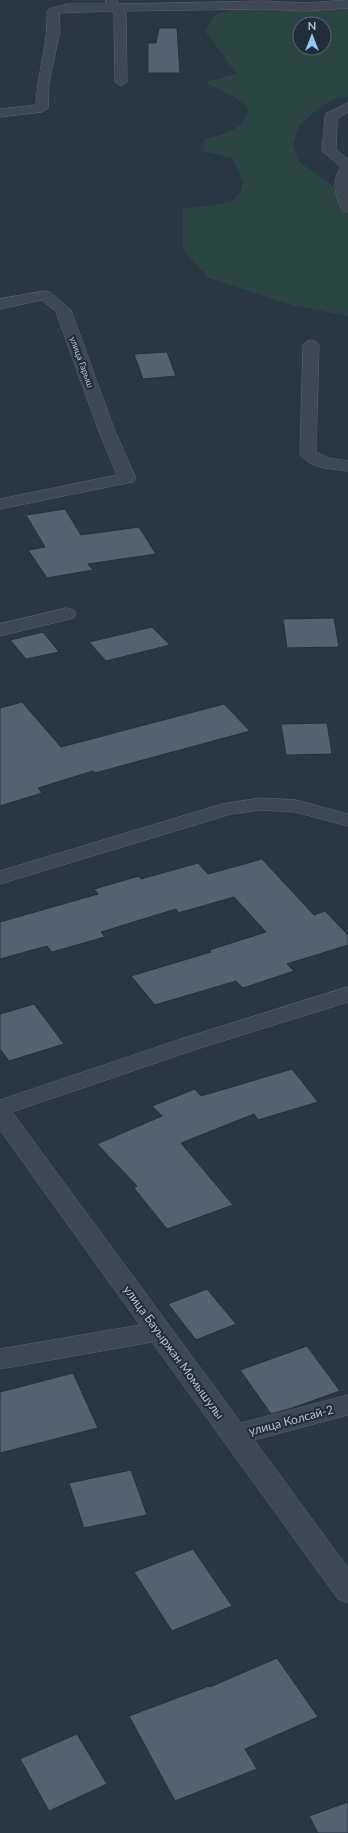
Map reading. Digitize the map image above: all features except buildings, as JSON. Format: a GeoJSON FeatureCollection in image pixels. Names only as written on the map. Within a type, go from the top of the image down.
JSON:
{"type":"FeatureCollection","features":[{"type":"Feature","properties":{"kind":"street"},"geometry":{"type":"LineString","coordinates":[[0,113],[42,108],[43,83],[54,31],[53,11],[67,8],[114,4],[263,5],[306,7],[348,4]]}},
{"type":"Feature","properties":{"kind":"street"},"geometry":{"type":"LineString","coordinates":[[114,4],[120,13],[121,82]]}},
{"type":"Feature","properties":{"kind":"street"},"geometry":{"type":"LineString","coordinates":[[348,107],[331,117],[329,127],[329,151],[348,166],[341,176],[340,188],[348,208]]}},
{"type":"Feature","properties":{"kind":"street","name":"улица Гарыш"},"geometry":{"type":"LineString","coordinates":[[0,304],[45,295],[63,310],[106,429],[127,478],[0,504]]}},
{"type":"Feature","properties":{"kind":"street"},"geometry":{"type":"LineString","coordinates":[[311,345],[308,454],[324,463],[348,466]]}},
{"type":"Feature","properties":{"kind":"street"},"geometry":{"type":"LineString","coordinates":[[0,630],[66,614]]}},
{"type":"Feature","properties":{"kind":"street"},"geometry":{"type":"LineString","coordinates":[[0,878],[229,808],[260,804],[296,806],[348,820]]}},
{"type":"Feature","properties":{"kind":"street"},"geometry":{"type":"LineString","coordinates":[[0,1108],[189,1044],[348,994]]}},
{"type":"Feature","properties":{"kind":"street","name":"улица Бауыржан Момышулы"},"geometry":{"type":"LineString","coordinates":[[0,1114],[348,1591]]}},
{"type":"Feature","properties":{"kind":"street"},"geometry":{"type":"LineString","coordinates":[[0,1359],[158,1331]]}},
{"type":"Feature","properties":{"kind":"street","name":"улица Колсай-2"},"geometry":{"type":"LineString","coordinates":[[234,1435],[348,1405]]}},
{"type":"Feature","properties":{"kind":"green space"},"geometry":{"type":"Polygon","coordinates":[[[348,7],[348,97],[331,100],[312,114],[299,126],[293,146],[298,161],[333,186],[341,206],[348,214],[348,316],[296,306],[208,278],[183,250],[183,209],[231,202],[241,191],[243,181],[232,158],[203,151],[204,139],[231,131],[236,128],[241,124],[249,111],[239,100],[205,82],[237,74],[205,31],[216,14],[236,9],[348,7]]]}}]}
